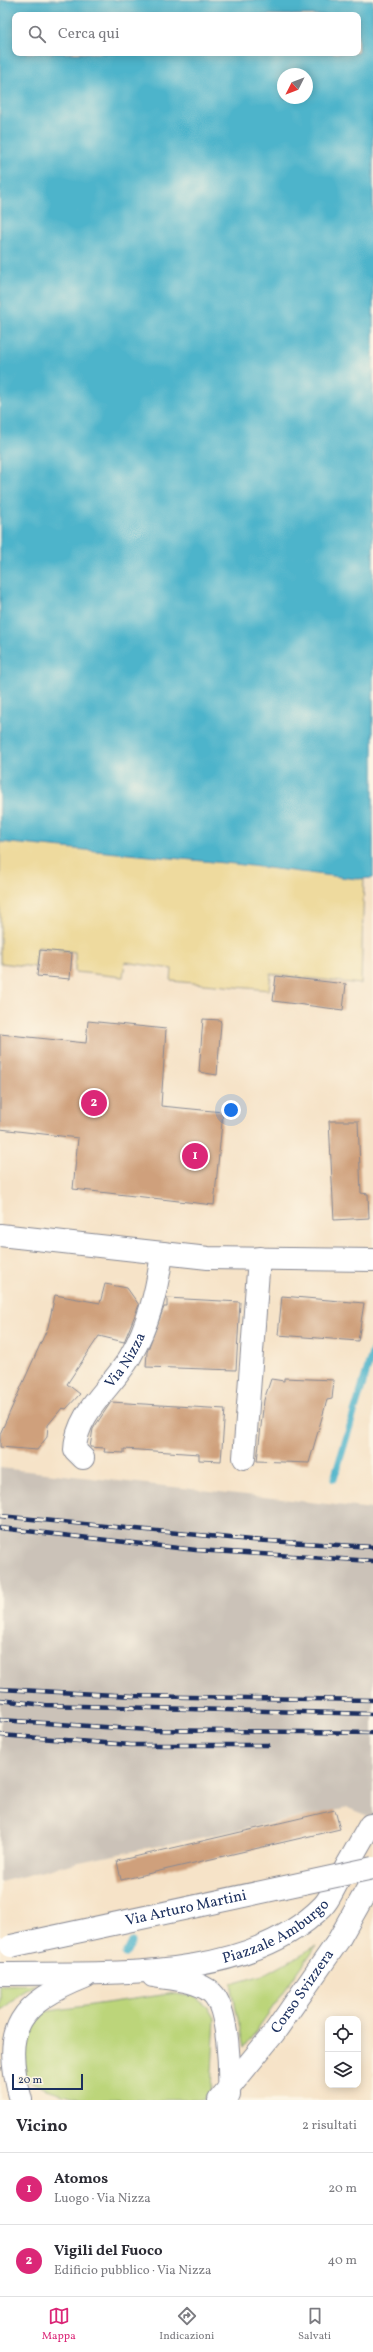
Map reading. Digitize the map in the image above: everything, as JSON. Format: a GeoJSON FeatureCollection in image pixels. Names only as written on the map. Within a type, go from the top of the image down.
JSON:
{"type":"FeatureCollection","features":[{"type":"Feature","properties":{"kind":"main road"},"geometry":{"type":"LineString","coordinates":[[0,1235],[208,1258],[373,1260]]}},
{"type":"Feature","properties":{"kind":"main road","name":"Via Nizza"},"geometry":{"type":"LineString","coordinates":[[83,1458],[75,1450],[75,1437],[94,1404],[130,1358],[156,1296],[162,1253]]}},
{"type":"Feature","properties":{"kind":"main road"},"geometry":{"type":"LineString","coordinates":[[244,1458],[259,1258]]}},
{"type":"Feature","properties":{"kind":"main road","name":"Piazzale Amburgo"},"geometry":{"type":"LineString","coordinates":[[136,1973],[239,1955],[300,1927],[324,1905],[370,1825]]}},
{"type":"Feature","properties":{"kind":"main road","name":"Via Arturo Martini"},"geometry":{"type":"LineString","coordinates":[[6,1948],[373,1868]]}},
{"type":"Feature","properties":{"kind":"main road","name":"Corso Svizzera"},"geometry":{"type":"LineString","coordinates":[[226,2096],[274,2033],[338,1941],[373,1879]]}},
{"type":"Feature","properties":{"kind":"main road"},"geometry":{"type":"LineString","coordinates":[[21,2100],[6,2071],[4,2037],[8,2024],[30,2004],[54,1990],[95,1972]]}},
{"type":"Feature","properties":{"kind":"main road","name":"Piazzale Amburgo"},"geometry":{"type":"LineString","coordinates":[[0,1974],[95,1972],[136,1973],[199,1985],[212,1992],[220,2004],[224,2017],[226,2096]]}},
{"type":"Feature","properties":{"kind":"main road"},"geometry":{"type":"LineString","coordinates":[[0,2099],[6,2100]]}},
{"type":"Feature","properties":{"kind":"shaded area"},"geometry":{"type":"Polygon","coordinates":[[[0,1468],[373,1509],[373,1818],[348,1808],[79,1862],[0,1882],[0,1468]]]}},
{"type":"Feature","properties":{"kind":"green space"},"geometry":{"type":"Polygon","coordinates":[[[316,1946],[244,2048],[231,1984],[266,1974],[316,1946]]]}},
{"type":"Feature","properties":{"kind":"green space"},"geometry":{"type":"Polygon","coordinates":[[[36,1984],[19,1994],[0,2012],[0,1985],[36,1984]]]}},
{"type":"Feature","properties":{"kind":"green space"},"geometry":{"type":"Polygon","coordinates":[[[176,1993],[193,1996],[208,2007],[215,2018],[211,2089],[204,2100],[85,2100],[46,2089],[28,2080],[17,2064],[16,2035],[43,2012],[176,1993]]]}},
{"type":"Feature","properties":{"kind":"sand"},"geometry":{"type":"Polygon","coordinates":[[[0,808],[365,843],[361,984],[271,974],[269,990],[171,981],[172,969],[125,962],[123,977],[75,972],[75,952],[38,947],[35,967],[0,963],[0,808]]]}},
{"type":"Feature","properties":{"kind":"water"},"geometry":{"type":"Polygon","coordinates":[[[0,0],[373,0],[373,878],[357,879],[235,864],[0,842],[0,0]]]}},
{"type":"Feature","properties":{"kind":"building"},"geometry":{"type":"Polygon","coordinates":[[[40,950],[72,953],[70,979],[37,976],[40,950]]]}},
{"type":"Feature","properties":{"kind":"building"},"geometry":{"type":"Polygon","coordinates":[[[276,976],[346,984],[343,1010],[273,1001],[276,976]]]}},
{"type":"Feature","properties":{"kind":"building"},"geometry":{"type":"Polygon","coordinates":[[[203,1019],[220,1020],[221,1023],[217,1075],[199,1072],[203,1019]]]}},
{"type":"Feature","properties":{"kind":"building"},"geometry":{"type":"Polygon","coordinates":[[[88,1021],[166,1029],[161,1106],[223,1112],[214,1205],[73,1189],[78,1138],[0,1129],[0,1034],[86,1043],[88,1021]]]}},
{"type":"Feature","properties":{"kind":"building"},"geometry":{"type":"Polygon","coordinates":[[[329,1121],[358,1121],[361,1193],[368,1194],[369,1218],[334,1220],[329,1121]]]}},
{"type":"Feature","properties":{"kind":"building"},"geometry":{"type":"Polygon","coordinates":[[[105,1284],[127,1288],[139,1305],[124,1342],[99,1336],[67,1384],[80,1394],[66,1409],[62,1408],[48,1425],[47,1437],[37,1450],[0,1447],[0,1434],[48,1327],[55,1295],[100,1303],[105,1284]]]}},
{"type":"Feature","properties":{"kind":"building"},"geometry":{"type":"Polygon","coordinates":[[[282,1296],[364,1303],[358,1341],[278,1335],[282,1296]]]}},
{"type":"Feature","properties":{"kind":"building"},"geometry":{"type":"Polygon","coordinates":[[[167,1298],[240,1302],[236,1370],[146,1367],[147,1352],[164,1307],[167,1307],[167,1298]]]}},
{"type":"Feature","properties":{"kind":"building"},"geometry":{"type":"Polygon","coordinates":[[[284,1378],[334,1380],[332,1399],[327,1400],[309,1463],[257,1461],[264,1400],[271,1379],[284,1381],[284,1378]]]}},
{"type":"Feature","properties":{"kind":"building"},"geometry":{"type":"Polygon","coordinates":[[[111,1402],[225,1409],[221,1461],[199,1460],[199,1454],[124,1449],[124,1453],[104,1452],[105,1448],[90,1447],[93,1429],[111,1402]]]}},
{"type":"Feature","properties":{"kind":"building"},"geometry":{"type":"Polygon","coordinates":[[[335,1810],[340,1829],[121,1880],[117,1861],[335,1810]]]}},
{"type":"Feature","properties":{"kind":"waterway"},"geometry":{"type":"LineString","coordinates":[[334,1479],[373,1350]]}},
{"type":"Feature","properties":{"kind":"waterway"},"geometry":{"type":"LineString","coordinates":[[126,1954],[132,1942]]}},
{"type":"Feature","properties":{"kind":"railway"},"geometry":{"type":"LineString","coordinates":[[0,1516],[251,1540],[373,1547]]}},
{"type":"Feature","properties":{"kind":"railway"},"geometry":{"type":"LineString","coordinates":[[0,1528],[196,1550],[373,1561]]}},
{"type":"Feature","properties":{"kind":"railway"},"geometry":{"type":"LineString","coordinates":[[0,1689],[134,1696],[373,1700]]}},
{"type":"Feature","properties":{"kind":"railway"},"geometry":{"type":"LineString","coordinates":[[0,1700],[45,1705],[373,1714]]}},
{"type":"Feature","properties":{"kind":"railway"},"geometry":{"type":"LineString","coordinates":[[0,1720],[148,1730],[373,1733]]}},
{"type":"Feature","properties":{"kind":"railway"},"geometry":{"type":"LineString","coordinates":[[0,1735],[131,1745],[268,1745]]}},
{"type":"Feature","properties":{"kind":"place","name":"Vigili del Fuoco"},"geometry":{"type":"Point","coordinates":[94,1103]}},
{"type":"Feature","properties":{"kind":"place","name":"Atomos"},"geometry":{"type":"Point","coordinates":[195,1156]}}]}
